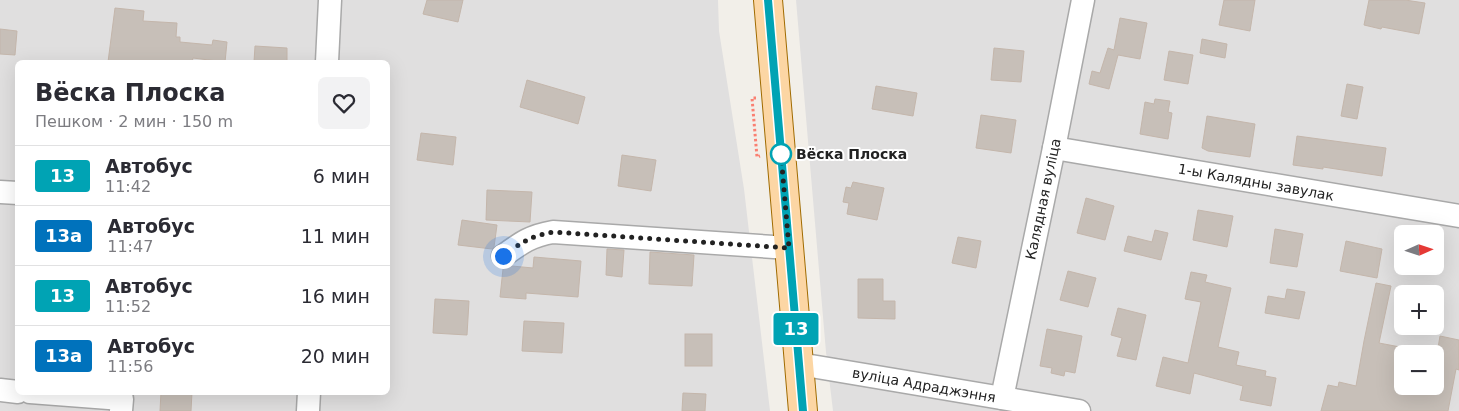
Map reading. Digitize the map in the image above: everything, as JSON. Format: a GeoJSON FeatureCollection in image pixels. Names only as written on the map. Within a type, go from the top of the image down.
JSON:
{"type":"FeatureCollection","features":[{"type":"Feature","properties":{"kind":"main road"},"geometry":{"type":"LineString","coordinates":[[768,0],[803,411]]}},
{"type":"Feature","properties":{"kind":"street"},"geometry":{"type":"LineString","coordinates":[[327,60],[330,0]]}},
{"type":"Feature","properties":{"kind":"street","name":"Калядная вуліца"},"geometry":{"type":"LineString","coordinates":[[1002,398],[1083,0]]}},
{"type":"Feature","properties":{"kind":"street","name":"1-ы Калядны завулак"},"geometry":{"type":"LineString","coordinates":[[1054,148],[1459,216]]}},
{"type":"Feature","properties":{"kind":"street"},"geometry":{"type":"LineString","coordinates":[[0,192],[15,193]]}},
{"type":"Feature","properties":{"kind":"street"},"geometry":{"type":"LineString","coordinates":[[503,256],[536,235],[553,232],[789,248]]}},
{"type":"Feature","properties":{"kind":"street","name":"вуліца Адраджэння"},"geometry":{"type":"LineString","coordinates":[[799,364],[1080,411]]}},
{"type":"Feature","properties":{"kind":"street"},"geometry":{"type":"LineString","coordinates":[[0,390],[15,392]]}},
{"type":"Feature","properties":{"kind":"street"},"geometry":{"type":"LineString","coordinates":[[39,395],[60,411]]}},
{"type":"Feature","properties":{"kind":"street"},"geometry":{"type":"LineString","coordinates":[[65,395],[122,399],[121,411]]}},
{"type":"Feature","properties":{"kind":"street"},"geometry":{"type":"LineString","coordinates":[[308,411],[309,395]]}},
{"type":"Feature","properties":{"kind":"shaded area"},"geometry":{"type":"Polygon","coordinates":[[[0,0],[718,0],[719,31],[744,189],[770,411],[0,411],[0,0]]]}},
{"type":"Feature","properties":{"kind":"shaded area"},"geometry":{"type":"Polygon","coordinates":[[[796,0],[1459,0],[1459,411],[833,411],[826,352],[796,0]]]}},
{"type":"Feature","properties":{"kind":"building"},"geometry":{"type":"Polygon","coordinates":[[[427,0],[463,0],[458,22],[423,14],[427,0]]]}},
{"type":"Feature","properties":{"kind":"building"},"geometry":{"type":"Polygon","coordinates":[[[1224,0],[1255,0],[1250,31],[1219,25],[1224,0]]]}},
{"type":"Feature","properties":{"kind":"building"},"geometry":{"type":"Polygon","coordinates":[[[1369,0],[1405,0],[1425,3],[1419,34],[1364,25],[1369,0]]]}},
{"type":"Feature","properties":{"kind":"building"},"geometry":{"type":"Polygon","coordinates":[[[115,8],[144,11],[143,21],[177,23],[176,37],[180,37],[180,42],[212,45],[213,40],[227,42],[225,60],[193,58],[192,60],[108,60],[115,8]]]}},
{"type":"Feature","properties":{"kind":"building"},"geometry":{"type":"Polygon","coordinates":[[[1120,18],[1147,23],[1140,59],[1118,55],[1109,89],[1089,84],[1092,71],[1100,73],[1108,48],[1114,50],[1120,18]]]}},
{"type":"Feature","properties":{"kind":"building"},"geometry":{"type":"Polygon","coordinates":[[[0,29],[17,31],[15,55],[0,54],[0,29]]]}},
{"type":"Feature","properties":{"kind":"building"},"geometry":{"type":"Polygon","coordinates":[[[1202,39],[1227,44],[1225,58],[1200,53],[1202,39]]]}},
{"type":"Feature","properties":{"kind":"building"},"geometry":{"type":"Polygon","coordinates":[[[255,46],[287,48],[287,60],[254,60],[255,46]]]}},
{"type":"Feature","properties":{"kind":"building"},"geometry":{"type":"Polygon","coordinates":[[[994,48],[1024,51],[1021,82],[991,80],[994,48]]]}},
{"type":"Feature","properties":{"kind":"building"},"geometry":{"type":"Polygon","coordinates":[[[1169,51],[1193,55],[1188,84],[1164,80],[1169,51]]]}},
{"type":"Feature","properties":{"kind":"building"},"geometry":{"type":"Polygon","coordinates":[[[527,80],[585,97],[578,124],[520,107],[527,80]]]}},
{"type":"Feature","properties":{"kind":"building"},"geometry":{"type":"Polygon","coordinates":[[[1347,84],[1363,87],[1357,119],[1341,116],[1347,84]]]}},
{"type":"Feature","properties":{"kind":"building"},"geometry":{"type":"Polygon","coordinates":[[[876,86],[917,93],[913,116],[872,109],[876,86]]]}},
{"type":"Feature","properties":{"kind":"building"},"geometry":{"type":"Polygon","coordinates":[[[1155,99],[1170,101],[1168,112],[1172,113],[1168,139],[1140,134],[1145,102],[1154,104],[1155,99]]]}},
{"type":"Feature","properties":{"kind":"building"},"geometry":{"type":"Polygon","coordinates":[[[981,115],[1016,120],[1011,153],[976,148],[981,115]]]}},
{"type":"Feature","properties":{"kind":"building"},"geometry":{"type":"Polygon","coordinates":[[[1207,116],[1255,124],[1250,157],[1208,151],[1202,148],[1207,116]]]}},
{"type":"Feature","properties":{"kind":"building"},"geometry":{"type":"Polygon","coordinates":[[[421,133],[456,137],[453,165],[417,160],[421,133]]]}},
{"type":"Feature","properties":{"kind":"building"},"geometry":{"type":"Polygon","coordinates":[[[1297,136],[1386,148],[1382,176],[1323,167],[1323,169],[1293,165],[1297,136]]]}},
{"type":"Feature","properties":{"kind":"building"},"geometry":{"type":"Polygon","coordinates":[[[622,155],[656,160],[651,191],[618,186],[622,155]]]}},
{"type":"Feature","properties":{"kind":"building"},"geometry":{"type":"Polygon","coordinates":[[[853,182],[884,188],[877,220],[847,214],[849,203],[843,202],[846,187],[851,188],[853,182]]]}},
{"type":"Feature","properties":{"kind":"building"},"geometry":{"type":"Polygon","coordinates":[[[487,190],[532,192],[530,222],[486,220],[487,190]]]}},
{"type":"Feature","properties":{"kind":"building"},"geometry":{"type":"Polygon","coordinates":[[[1086,198],[1114,206],[1105,240],[1077,233],[1086,198]]]}},
{"type":"Feature","properties":{"kind":"building"},"geometry":{"type":"Polygon","coordinates":[[[1198,210],[1233,216],[1227,247],[1193,240],[1198,210]]]}},
{"type":"Feature","properties":{"kind":"building"},"geometry":{"type":"Polygon","coordinates":[[[462,220],[497,225],[494,247],[492,249],[458,245],[462,220]]]}},
{"type":"Feature","properties":{"kind":"building"},"geometry":{"type":"Polygon","coordinates":[[[1275,229],[1303,234],[1297,267],[1270,263],[1275,229]]]}},
{"type":"Feature","properties":{"kind":"building"},"geometry":{"type":"Polygon","coordinates":[[[1155,230],[1168,233],[1161,260],[1124,251],[1128,236],[1152,242],[1155,230]]]}},
{"type":"Feature","properties":{"kind":"building"},"geometry":{"type":"Polygon","coordinates":[[[958,237],[981,241],[976,268],[952,263],[958,237]]]}},
{"type":"Feature","properties":{"kind":"building"},"geometry":{"type":"Polygon","coordinates":[[[1346,241],[1382,249],[1377,278],[1340,271],[1346,241]]]}},
{"type":"Feature","properties":{"kind":"building"},"geometry":{"type":"Polygon","coordinates":[[[607,249],[624,250],[622,277],[606,275],[607,249]]]}},
{"type":"Feature","properties":{"kind":"building"},"geometry":{"type":"Polygon","coordinates":[[[650,252],[694,255],[692,286],[649,284],[650,252]]]}},
{"type":"Feature","properties":{"kind":"building"},"geometry":{"type":"Polygon","coordinates":[[[534,257],[581,261],[578,297],[526,293],[526,299],[500,297],[503,269],[512,266],[533,268],[534,257]]]}},
{"type":"Feature","properties":{"kind":"building"},"geometry":{"type":"Polygon","coordinates":[[[1068,271],[1096,278],[1088,307],[1060,300],[1068,271]]]}},
{"type":"Feature","properties":{"kind":"building"},"geometry":{"type":"Polygon","coordinates":[[[1191,272],[1207,275],[1205,282],[1231,288],[1218,347],[1239,352],[1236,365],[1266,371],[1265,376],[1276,378],[1271,406],[1240,400],[1243,386],[1194,373],[1190,394],[1156,386],[1163,357],[1188,363],[1201,302],[1185,299],[1191,272]]]}},
{"type":"Feature","properties":{"kind":"building"},"geometry":{"type":"Polygon","coordinates":[[[858,279],[883,279],[883,301],[895,301],[895,319],[858,318],[858,279]]]}},
{"type":"Feature","properties":{"kind":"building"},"geometry":{"type":"Polygon","coordinates":[[[1376,283],[1391,286],[1379,343],[1394,346],[1394,395],[1444,395],[1444,345],[1438,345],[1440,336],[1459,340],[1459,370],[1456,369],[1448,411],[1321,411],[1328,385],[1338,387],[1339,382],[1356,386],[1376,283]]]}},
{"type":"Feature","properties":{"kind":"building"},"geometry":{"type":"Polygon","coordinates":[[[1287,289],[1305,292],[1299,319],[1265,313],[1268,296],[1285,299],[1287,289]]]}},
{"type":"Feature","properties":{"kind":"building"},"geometry":{"type":"Polygon","coordinates":[[[435,299],[469,301],[467,335],[433,333],[435,299]]]}},
{"type":"Feature","properties":{"kind":"building"},"geometry":{"type":"Polygon","coordinates":[[[1118,308],[1146,315],[1136,360],[1117,356],[1122,338],[1111,335],[1118,308]]]}},
{"type":"Feature","properties":{"kind":"building"},"geometry":{"type":"Polygon","coordinates":[[[524,321],[564,323],[562,353],[522,351],[524,321]]]}},
{"type":"Feature","properties":{"kind":"building"},"geometry":{"type":"Polygon","coordinates":[[[1047,329],[1082,336],[1075,373],[1065,371],[1064,376],[1051,373],[1052,368],[1040,366],[1047,329]]]}},
{"type":"Feature","properties":{"kind":"building"},"geometry":{"type":"Polygon","coordinates":[[[685,334],[712,334],[712,366],[685,366],[685,334]]]}},
{"type":"Feature","properties":{"kind":"building"},"geometry":{"type":"Polygon","coordinates":[[[683,393],[706,394],[705,411],[682,411],[683,393]]]}},
{"type":"Feature","properties":{"kind":"building"},"geometry":{"type":"Polygon","coordinates":[[[161,395],[192,395],[191,411],[160,411],[161,395]]]}},
{"type":"Feature","properties":{"kind":"bus line","name":"13"},"geometry":{"type":"LineString","coordinates":[[768,0],[803,411]]}},
{"type":"Feature","properties":{"kind":"place","name":"Вёска Плоска"},"geometry":{"type":"Point","coordinates":[781,154]}},
{"type":"Feature","properties":{"kind":"route"},"geometry":{"type":"LineString","coordinates":[[503,256],[536,235],[553,232],[789,248],[781,154]]}}]}
